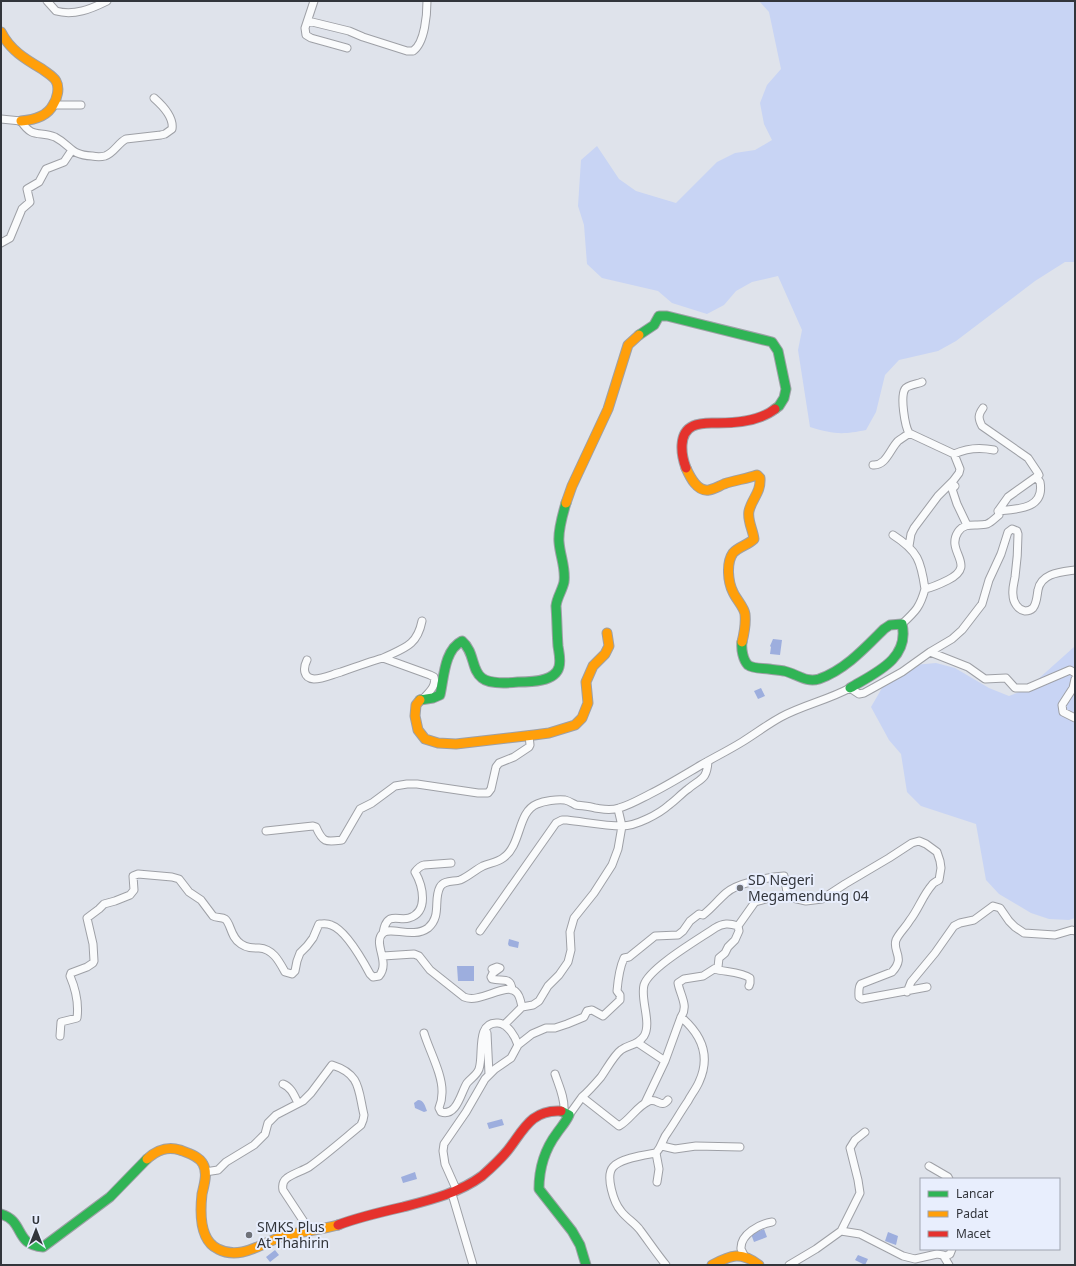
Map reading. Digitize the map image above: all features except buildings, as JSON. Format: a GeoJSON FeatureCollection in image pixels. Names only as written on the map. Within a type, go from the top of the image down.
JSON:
{"type":"FeatureCollection","features":[{"type":"Feature","properties":{"kind":"street"},"geometry":{"type":"LineString","coordinates":[[47,1],[56,11],[67,13],[86,11],[107,1]]}},
{"type":"Feature","properties":{"kind":"street"},"geometry":{"type":"LineString","coordinates":[[314,1],[305,31],[306,35],[308,37],[347,48]]}},
{"type":"Feature","properties":{"kind":"street"},"geometry":{"type":"LineString","coordinates":[[308,21],[349,31],[407,51],[413,51],[418,46],[422,38],[427,13],[427,1]]}},
{"type":"Feature","properties":{"kind":"street"},"geometry":{"type":"LineString","coordinates":[[1,32],[9,46],[15,52],[56,81],[57,93],[49,112],[44,115],[28,121],[1,119]]}},
{"type":"Feature","properties":{"kind":"street"},"geometry":{"type":"LineString","coordinates":[[21,121],[32,133],[56,138],[79,154],[84,156],[104,156],[112,152],[122,141],[126,139],[161,135],[172,129],[171,120],[154,98]]}},
{"type":"Feature","properties":{"kind":"street"},"geometry":{"type":"LineString","coordinates":[[53,105],[81,105]]}},
{"type":"Feature","properties":{"kind":"street"},"geometry":{"type":"LineString","coordinates":[[1,243],[10,238],[22,209],[30,202],[27,189],[39,182],[46,169],[64,162],[72,150]]}},
{"type":"Feature","properties":{"kind":"street"},"geometry":{"type":"LineString","coordinates":[[423,699],[429,700],[440,695],[447,661],[458,642],[467,644],[471,651],[478,674],[484,680],[492,682],[526,682],[546,679],[556,674],[559,666],[559,658],[556,606],[557,599],[564,582],[564,566],[559,537],[565,507],[572,486],[608,409],[628,345],[654,325],[659,316],[667,316],[719,330],[760,338],[772,342],[778,351],[786,395],[777,409],[761,417],[747,420],[698,424],[687,431],[682,444],[682,453],[688,474],[697,486],[702,489],[713,489],[724,484],[757,476],[760,478],[761,485],[749,512],[754,539],[750,543],[735,551],[730,558],[729,567],[729,579],[732,591],[745,613],[741,649],[747,664],[752,667],[785,671],[803,679],[818,679],[830,674],[852,660],[890,625],[902,624],[921,604],[925,589],[920,563],[915,553],[909,546],[893,535]]}},
{"type":"Feature","properties":{"kind":"street"},"geometry":{"type":"LineString","coordinates":[[922,382],[905,389],[904,416],[910,433],[954,454],[974,448],[994,450]]}},
{"type":"Feature","properties":{"kind":"street"},"geometry":{"type":"LineString","coordinates":[[925,589],[937,586],[960,573],[961,566],[956,548],[956,537],[958,531],[964,526],[986,524],[991,522],[999,514],[998,511],[1008,497],[1039,475],[1028,458],[982,426],[978,420],[978,417],[983,408]]}},
{"type":"Feature","properties":{"kind":"street"},"geometry":{"type":"LineString","coordinates":[[873,465],[878,466],[882,463],[899,440],[910,433]]}},
{"type":"Feature","properties":{"kind":"street"},"geometry":{"type":"LineString","coordinates":[[909,546],[911,534],[914,528],[938,496],[959,473],[960,469],[954,454]]}},
{"type":"Feature","properties":{"kind":"street"},"geometry":{"type":"LineString","coordinates":[[998,511],[1027,507],[1039,498],[1041,493],[1040,482],[1036,477]]}},
{"type":"Feature","properties":{"kind":"street"},"geometry":{"type":"LineString","coordinates":[[955,486],[952,489],[955,499],[968,525]]}},
{"type":"Feature","properties":{"kind":"street"},"geometry":{"type":"LineString","coordinates":[[850,688],[859,694],[864,693],[902,672],[930,652],[952,639],[962,630],[982,604],[989,580],[1001,554],[1008,532],[1012,529],[1017,531],[1018,534],[1016,570],[1012,594],[1016,605],[1022,610],[1026,611],[1033,608],[1038,587],[1041,581],[1046,577],[1055,573],[1075,570]]}},
{"type":"Feature","properties":{"kind":"street"},"geometry":{"type":"LineString","coordinates":[[307,660],[304,671],[310,678],[316,679],[383,658],[403,648],[414,640],[418,635],[422,621]]}},
{"type":"Feature","properties":{"kind":"street"},"geometry":{"type":"LineString","coordinates":[[383,933],[388,930],[393,930],[412,933],[426,929],[430,926],[436,914],[438,894],[441,886],[444,883],[458,881],[484,865],[504,857],[517,839],[526,813],[530,808],[538,804],[559,800],[608,810],[618,809],[630,804],[662,788],[782,717],[840,694],[888,665],[897,656],[902,647],[904,632],[902,624]]}},
{"type":"Feature","properties":{"kind":"street"},"geometry":{"type":"LineString","coordinates":[[383,658],[430,674],[434,678],[434,686],[423,699],[418,701],[416,705],[418,730],[425,739],[438,743],[456,744],[549,733],[575,725],[582,718],[588,703],[586,682],[593,666],[605,654],[609,646],[607,633]]}},
{"type":"Feature","properties":{"kind":"street"},"geometry":{"type":"LineString","coordinates":[[930,652],[968,667],[984,679],[1006,678],[1015,688],[1028,688],[1070,670],[1075,673]]}},
{"type":"Feature","properties":{"kind":"street"},"geometry":{"type":"LineString","coordinates":[[1075,679],[1073,688],[1062,705],[1062,712],[1075,718]]}},
{"type":"Feature","properties":{"kind":"street"},"geometry":{"type":"LineString","coordinates":[[266,831],[313,826],[316,827],[320,837],[327,841],[342,840],[360,809],[372,803],[390,789],[399,785],[418,784],[478,793],[488,792],[491,789],[497,764],[514,757],[529,747],[529,735]]}},
{"type":"Feature","properties":{"kind":"street"},"geometry":{"type":"LineString","coordinates":[[480,931],[556,823],[562,820],[567,820],[622,826],[635,824],[668,807],[706,775],[708,761]]}},
{"type":"Feature","properties":{"kind":"street"},"geometry":{"type":"LineString","coordinates":[[504,1025],[522,1007],[533,1005],[539,1001],[548,986],[560,975],[568,962],[572,950],[570,932],[574,918],[594,893],[612,865],[618,849],[622,826],[618,809]]}},
{"type":"Feature","properties":{"kind":"street"},"geometry":{"type":"LineString","coordinates":[[646,1103],[665,1061],[684,1012],[685,1007],[678,983],[684,979],[703,976],[718,967],[719,958],[735,940],[739,931],[738,926],[755,902],[773,898],[788,897],[806,901],[822,899],[912,843],[919,841],[926,844],[936,852],[940,860],[941,868],[939,880],[931,886],[897,940],[896,943],[899,959],[896,969],[888,975],[861,984],[859,988],[859,997],[862,999],[907,992],[927,987]]}},
{"type":"Feature","properties":{"kind":"street"},"geometry":{"type":"LineString","coordinates":[[60,1036],[61,1022],[77,1018],[77,998],[70,976],[71,973],[93,964],[94,961],[93,944],[87,918],[104,904],[130,894],[134,890],[133,876],[136,874],[179,879],[186,889],[201,900],[213,916],[226,920],[237,941],[249,948],[261,948],[268,950],[274,954],[287,973],[292,974],[294,972],[300,953],[313,938],[319,924],[332,925],[338,929],[354,947],[372,977],[379,976],[382,973],[384,964],[383,956],[379,947],[380,938],[385,924],[391,919],[406,919],[416,915],[420,911],[422,888],[415,872],[417,869],[424,865],[451,863]]}},
{"type":"Feature","properties":{"kind":"street"},"geometry":{"type":"LineString","coordinates":[[473,1265],[455,1192],[442,1151],[444,1144],[466,1112],[489,1074],[511,1058],[518,1045],[532,1034],[546,1028],[555,1028],[567,1024],[584,1017],[586,1012],[592,1010],[603,1016],[620,1000],[620,995],[617,991],[618,978],[624,958],[629,957],[655,936],[678,935],[690,921],[699,914],[703,915],[713,907],[727,891],[758,880],[784,876],[788,897]]}},
{"type":"Feature","properties":{"kind":"street"},"geometry":{"type":"LineString","coordinates":[[907,992],[911,982],[936,953],[954,926],[974,920],[993,906],[1000,908],[1009,921],[1024,933],[1055,935],[1072,930],[1075,931]]}},
{"type":"Feature","properties":{"kind":"street"},"geometry":{"type":"LineString","coordinates":[[566,1113],[601,1077],[620,1050],[638,1043],[646,1031],[644,986],[649,976],[660,966],[715,928],[723,924],[738,926]]}},
{"type":"Feature","properties":{"kind":"street"},"geometry":{"type":"LineString","coordinates":[[383,956],[414,954],[419,956],[430,970],[464,997],[475,999],[503,990],[512,990],[518,995],[522,1007]]}},
{"type":"Feature","properties":{"kind":"street"},"geometry":{"type":"LineString","coordinates":[[492,969],[497,967],[500,968],[493,974],[492,979],[508,980],[512,984],[512,990]]}},
{"type":"Feature","properties":{"kind":"street"},"geometry":{"type":"LineString","coordinates":[[714,970],[742,973],[750,978],[749,986]]}},
{"type":"Feature","properties":{"kind":"street"},"geometry":{"type":"LineString","coordinates":[[666,1265],[639,1229],[620,1211],[610,1186],[611,1171],[613,1167],[626,1159],[656,1153],[662,1146],[663,1138],[680,1114],[699,1082],[704,1066],[704,1050],[692,1026],[681,1017]]}},
{"type":"Feature","properties":{"kind":"street"},"geometry":{"type":"LineString","coordinates":[[424,1033],[442,1089],[439,1108],[441,1112],[444,1113],[450,1112],[458,1103],[469,1081],[477,1074],[479,1070],[483,1032],[486,1027],[495,1023],[504,1025],[510,1030],[518,1045]]}},
{"type":"Feature","properties":{"kind":"street"},"geometry":{"type":"LineString","coordinates":[[486,1027],[489,1074]]}},
{"type":"Feature","properties":{"kind":"street"},"geometry":{"type":"LineString","coordinates":[[638,1043],[665,1061]]}},
{"type":"Feature","properties":{"kind":"street"},"geometry":{"type":"LineString","coordinates":[[205,1172],[218,1170],[226,1162],[254,1145],[265,1134],[268,1122],[276,1115],[303,1101],[311,1093],[332,1065],[343,1068],[352,1074],[358,1084],[364,1115],[361,1124],[333,1149],[307,1168],[293,1174],[284,1182],[283,1190],[310,1231]]}},
{"type":"Feature","properties":{"kind":"street"},"geometry":{"type":"LineString","coordinates":[[555,1074],[565,1105],[567,1122],[557,1133],[548,1149],[539,1180],[539,1189],[567,1224],[580,1245],[586,1265]]}},
{"type":"Feature","properties":{"kind":"street"},"geometry":{"type":"LineString","coordinates":[[283,1084],[292,1091],[298,1103]]}},
{"type":"Feature","properties":{"kind":"street"},"geometry":{"type":"LineString","coordinates":[[582,1097],[619,1126],[651,1100],[655,1100],[662,1104],[665,1104],[668,1100]]}},
{"type":"Feature","properties":{"kind":"street"},"geometry":{"type":"LineString","coordinates":[[1,1214],[12,1219],[24,1241],[36,1247],[44,1247],[110,1197],[154,1153],[165,1148],[174,1149],[182,1151],[201,1161],[205,1172],[201,1207],[204,1235],[212,1246],[218,1250],[234,1253],[245,1252],[278,1238],[322,1230],[353,1219],[415,1204],[455,1192],[475,1181],[490,1169],[509,1150],[515,1138],[529,1120],[551,1111],[561,1110],[566,1113]]}},
{"type":"Feature","properties":{"kind":"street"},"geometry":{"type":"LineString","coordinates":[[789,1265],[816,1250],[842,1231],[860,1193],[850,1148],[855,1140],[865,1132]]}},
{"type":"Feature","properties":{"kind":"street"},"geometry":{"type":"LineString","coordinates":[[662,1146],[675,1150],[696,1146],[740,1147]]}},
{"type":"Feature","properties":{"kind":"street"},"geometry":{"type":"LineString","coordinates":[[656,1153],[659,1169],[657,1182]]}},
{"type":"Feature","properties":{"kind":"street"},"geometry":{"type":"LineString","coordinates":[[929,1166],[948,1178]]}},
{"type":"Feature","properties":{"kind":"street"},"geometry":{"type":"LineString","coordinates":[[744,1255],[741,1248],[744,1239],[752,1230],[761,1225],[772,1222]]}},
{"type":"Feature","properties":{"kind":"street"},"geometry":{"type":"LineString","coordinates":[[842,1231],[860,1234],[904,1256],[915,1259],[937,1254],[943,1255],[949,1265]]}},
{"type":"Feature","properties":{"kind":"street"},"geometry":{"type":"LineString","coordinates":[[944,1257],[950,1254],[952,1250]]}},
{"type":"Feature","properties":{"kind":"street"},"geometry":{"type":"LineString","coordinates":[[712,1265],[734,1254],[744,1255],[759,1265]]}},
{"type":"Feature","properties":{"kind":"shaded area"},"geometry":{"type":"Polygon","coordinates":[[[759,1],[1075,1],[1075,262],[1065,262],[1035,281],[956,341],[938,351],[899,360],[885,375],[876,412],[866,430],[850,433],[838,433],[810,427],[798,350],[802,330],[778,276],[752,282],[736,291],[724,305],[707,314],[672,303],[658,291],[602,278],[587,264],[584,225],[578,206],[581,160],[597,146],[619,179],[636,191],[676,203],[717,162],[735,153],[755,150],[772,140],[764,124],[760,103],[767,85],[781,69],[769,12],[759,1]]]}},
{"type":"Feature","properties":{"kind":"shaded area"},"geometry":{"type":"Polygon","coordinates":[[[773,639],[782,640],[780,655],[770,654],[770,646],[773,639]]]}},
{"type":"Feature","properties":{"kind":"shaded area"},"geometry":{"type":"Polygon","coordinates":[[[1075,645],[1075,918],[1069,920],[1049,919],[1031,913],[999,894],[986,880],[976,824],[921,806],[907,792],[901,754],[889,740],[871,707],[882,688],[914,665],[936,663],[955,668],[989,688],[1009,696],[1027,689],[1075,645]]]}},
{"type":"Feature","properties":{"kind":"shaded area"},"geometry":{"type":"Polygon","coordinates":[[[761,688],[765,696],[758,699],[754,691],[761,688]]]}},
{"type":"Feature","properties":{"kind":"shaded area"},"geometry":{"type":"Polygon","coordinates":[[[509,939],[519,942],[518,948],[509,946],[509,939]]]}},
{"type":"Feature","properties":{"kind":"shaded area"},"geometry":{"type":"Polygon","coordinates":[[[457,966],[474,966],[474,981],[458,981],[457,966]]]}},
{"type":"Feature","properties":{"kind":"shaded area"},"geometry":{"type":"Polygon","coordinates":[[[418,1100],[423,1102],[427,1111],[424,1112],[415,1108],[414,1103],[418,1100]]]}},
{"type":"Feature","properties":{"kind":"shaded area"},"geometry":{"type":"Polygon","coordinates":[[[502,1119],[504,1125],[489,1129],[487,1123],[502,1119]]]}},
{"type":"Feature","properties":{"kind":"shaded area"},"geometry":{"type":"Polygon","coordinates":[[[415,1172],[417,1179],[403,1183],[401,1177],[415,1172]]]}},
{"type":"Feature","properties":{"kind":"shaded area"},"geometry":{"type":"Polygon","coordinates":[[[764,1229],[767,1237],[754,1242],[751,1234],[764,1229]]]}},
{"type":"Feature","properties":{"kind":"shaded area"},"geometry":{"type":"Polygon","coordinates":[[[888,1232],[898,1236],[896,1245],[885,1241],[888,1232]]]}},
{"type":"Feature","properties":{"kind":"shaded area"},"geometry":{"type":"Polygon","coordinates":[[[275,1250],[279,1255],[270,1262],[266,1257],[275,1250]]]}},
{"type":"Feature","properties":{"kind":"shaded area"},"geometry":{"type":"Polygon","coordinates":[[[858,1255],[868,1259],[865,1265],[855,1260],[858,1255]]]}},
{"type":"Feature","properties":{"kind":"traffic: fast"},"geometry":{"type":"LineString","coordinates":[[639,335],[654,325],[659,316],[667,316],[772,342],[778,351],[786,389],[784,398],[775,409]]}},
{"type":"Feature","properties":{"kind":"traffic: fast"},"geometry":{"type":"LineString","coordinates":[[420,700],[433,698],[440,695],[448,658],[456,645],[462,641],[469,650],[476,670],[485,680],[504,683],[535,681],[553,676],[557,672],[560,659],[556,606],[564,582],[564,567],[559,533],[566,503]]}},
{"type":"Feature","properties":{"kind":"traffic: fast"},"geometry":{"type":"LineString","coordinates":[[742,642],[742,651],[748,665],[755,668],[789,672],[806,679],[814,680],[828,675],[846,664],[890,625],[902,624],[903,636],[901,647],[896,656],[870,677],[850,688]]}},
{"type":"Feature","properties":{"kind":"traffic: fast"},"geometry":{"type":"LineString","coordinates":[[561,1111],[569,1115],[546,1152],[540,1174],[539,1189],[572,1231],[580,1245],[586,1265]]}},
{"type":"Feature","properties":{"kind":"traffic: fast"},"geometry":{"type":"LineString","coordinates":[[1,1214],[9,1217],[14,1222],[23,1238],[28,1242],[43,1247],[110,1197],[147,1159]]}},
{"type":"Feature","properties":{"kind":"traffic: slow"},"geometry":{"type":"LineString","coordinates":[[1,32],[13,49],[52,76],[57,84],[58,93],[56,100],[50,109],[35,119],[21,121]]}},
{"type":"Feature","properties":{"kind":"traffic: slow"},"geometry":{"type":"LineString","coordinates":[[566,503],[572,486],[608,409],[628,345],[639,335]]}},
{"type":"Feature","properties":{"kind":"traffic: slow"},"geometry":{"type":"LineString","coordinates":[[686,468],[694,483],[701,489],[705,490],[711,490],[728,483],[757,475],[760,478],[758,492],[750,506],[749,511],[749,521],[754,539],[733,553],[729,562],[729,578],[731,588],[745,614],[745,628],[742,642]]}},
{"type":"Feature","properties":{"kind":"traffic: slow"},"geometry":{"type":"LineString","coordinates":[[420,700],[416,705],[415,716],[418,730],[425,739],[438,743],[456,744],[534,735],[549,733],[575,725],[582,718],[588,703],[586,682],[593,666],[605,654],[609,646],[607,633]]}},
{"type":"Feature","properties":{"kind":"traffic: slow"},"geometry":{"type":"LineString","coordinates":[[147,1159],[158,1151],[171,1148],[190,1154],[201,1161],[205,1175],[201,1209],[202,1225],[207,1239],[218,1249],[235,1253],[243,1252],[284,1236],[338,1225]]}},
{"type":"Feature","properties":{"kind":"traffic: slow"},"geometry":{"type":"LineString","coordinates":[[712,1265],[736,1256],[747,1258],[759,1265]]}},
{"type":"Feature","properties":{"kind":"traffic: jam"},"geometry":{"type":"LineString","coordinates":[[686,468],[682,445],[688,429],[702,423],[733,422],[755,419],[775,409]]}},
{"type":"Feature","properties":{"kind":"traffic: jam"},"geometry":{"type":"LineString","coordinates":[[338,1225],[362,1217],[434,1199],[464,1187],[482,1176],[495,1164],[508,1150],[523,1129],[535,1117],[551,1111],[561,1111]]}},
{"type":"Feature","properties":{"kind":"place","name":"SD Negeri Megamendung 04"},"geometry":{"type":"Point","coordinates":[740,888]}},
{"type":"Feature","properties":{"kind":"place","name":"SMKS Plus At Thahirin"},"geometry":{"type":"Point","coordinates":[249,1235]}}]}
